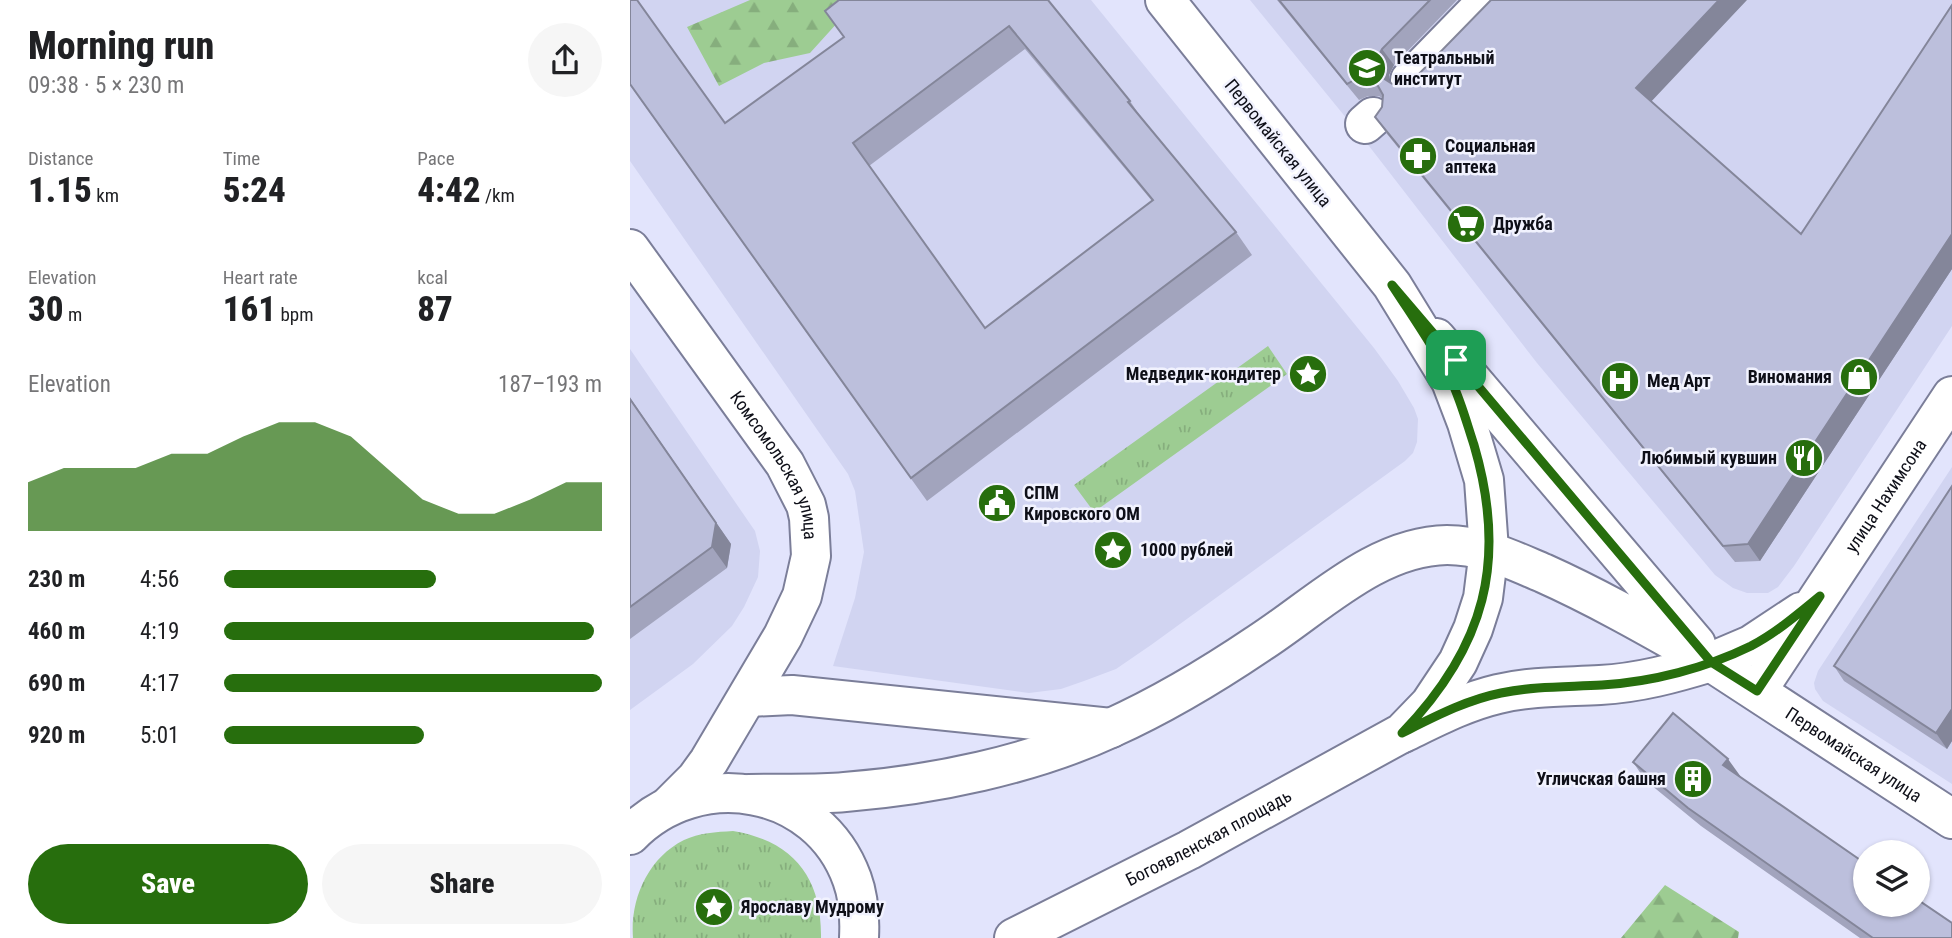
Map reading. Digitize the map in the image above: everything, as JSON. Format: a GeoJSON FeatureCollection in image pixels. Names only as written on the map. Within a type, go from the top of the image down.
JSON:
{"type":"FeatureCollection","features":[{"type":"Feature","properties":{"kind":"street","name":"Первомайская улица"},"geometry":{"type":"LineString","coordinates":[[1164,0],[1392,285],[1711,662],[1952,819]]}},
{"type":"Feature","properties":{"kind":"street"},"geometry":{"type":"LineString","coordinates":[[1410,80],[1488,0]]}},
{"type":"Feature","properties":{"kind":"street","name":"Комсомольская улица"},"geometry":{"type":"LineString","coordinates":[[630,248],[785,464],[806,505],[811,535],[811,556],[802,596],[783,636],[748,697],[696,779],[646,819]]}},
{"type":"Feature","properties":{"kind":"street","name":"Первомайская улица"},"geometry":{"type":"LineString","coordinates":[[1392,285],[1451,381],[1467,423],[1484,480],[1489,550]]}},
{"type":"Feature","properties":{"kind":"street","name":"улица Нахимсона"},"geometry":{"type":"LineString","coordinates":[[1757,691],[1952,396]]}},
{"type":"Feature","properties":{"kind":"street"},"geometry":{"type":"LineString","coordinates":[[646,819],[696,795],[718,792],[844,792],[939,779],[1034,758],[1111,729],[1187,688],[1258,645],[1354,578],[1402,552],[1447,545],[1489,550],[1591,595],[1711,662]]}},
{"type":"Feature","properties":{"kind":"street","name":"Богоявленская площадь"},"geometry":{"type":"LineString","coordinates":[[1402,733],[1430,704],[1458,662],[1483,598],[1489,550]]}},
{"type":"Feature","properties":{"kind":"street","name":"улица Нахимсона"},"geometry":{"type":"LineString","coordinates":[[1711,662],[1751,645],[1792,620],[1820,596]]}},
{"type":"Feature","properties":{"kind":"street","name":"Богоявленская площадь"},"geometry":{"type":"LineString","coordinates":[[1014,938],[1189,850],[1402,733],[1458,706],[1498,694],[1541,687],[1638,681],[1711,662]]}},
{"type":"Feature","properties":{"kind":"street"},"geometry":{"type":"LineString","coordinates":[[748,697],[792,695],[1111,729]]}},
{"type":"Feature","properties":{"kind":"street"},"geometry":{"type":"LineString","coordinates":[[742,794],[780,803],[819,829],[833,846],[852,879],[860,910],[859,938]]}},
{"type":"Feature","properties":{"kind":"shaded area"},"geometry":{"type":"Polygon","coordinates":[[[630,0],[1091,0],[1398,381],[1418,419],[1417,442],[1413,453],[1151,645],[1116,669],[1084,681],[1061,689],[1029,693],[833,666],[855,598],[864,552],[855,491],[848,474],[630,161],[630,0]]]}},
{"type":"Feature","properties":{"kind":"shaded area"},"geometry":{"type":"Polygon","coordinates":[[[1250,0],[1952,0],[1952,326],[1778,587],[1768,593],[1747,593],[1733,588],[1715,575],[1537,363],[1369,146],[1250,0]]]}},
{"type":"Feature","properties":{"kind":"shaded area"},"geometry":{"type":"Polygon","coordinates":[[[630,349],[755,531],[760,551],[758,577],[732,626],[693,664],[630,710],[630,349]]]}},
{"type":"Feature","properties":{"kind":"shaded area"},"geometry":{"type":"Polygon","coordinates":[[[1952,467],[1952,784],[1823,701],[1814,683],[1818,671],[1952,467]]]}},
{"type":"Feature","properties":{"kind":"green space"},"geometry":{"type":"Polygon","coordinates":[[[750,0],[858,0],[810,53],[764,63],[719,86],[687,27],[750,0]]]}},
{"type":"Feature","properties":{"kind":"green space"},"geometry":{"type":"Polygon","coordinates":[[[1268,346],[1287,374],[1094,512],[1074,485],[1268,346]]]}},
{"type":"Feature","properties":{"kind":"green space"},"geometry":{"type":"Polygon","coordinates":[[[733,831],[772,843],[800,865],[816,897],[821,938],[633,938],[638,895],[660,857],[684,840],[708,833],[733,831]]]}},
{"type":"Feature","properties":{"kind":"green space"},"geometry":{"type":"Polygon","coordinates":[[[1665,885],[1739,932],[1738,938],[1621,938],[1665,885]]]}},
{"type":"Feature","properties":{"kind":"building"},"geometry":{"type":"Polygon","coordinates":[[[630,0],[637,0],[725,123],[844,37],[825,11],[839,0],[1048,0],[1236,232],[911,478],[630,84],[630,0]],[[1009,26],[853,143],[985,328],[1153,200],[1009,26]]]}},
{"type":"Feature","properties":{"kind":"building"},"geometry":{"type":"Polygon","coordinates":[[[1279,0],[1430,0],[1382,49],[1377,59],[1378,70],[1383,78],[1394,85],[1405,84],[1414,79],[1491,0],[1719,0],[1636,88],[1801,234],[1952,5],[1952,234],[1748,544],[1723,546],[1375,117],[1382,107],[1383,95],[1378,86],[1368,79],[1356,79],[1347,84],[1279,0]]]}},
{"type":"Feature","properties":{"kind":"building"},"geometry":{"type":"Polygon","coordinates":[[[630,399],[716,523],[712,547],[630,607],[630,399]]]}},
{"type":"Feature","properties":{"kind":"building"},"geometry":{"type":"Polygon","coordinates":[[[1952,486],[1952,709],[1936,733],[1834,666],[1952,486]]]}},
{"type":"Feature","properties":{"kind":"building"},"geometry":{"type":"Polygon","coordinates":[[[1673,713],[1728,759],[1723,765],[1853,855],[1853,917],[1930,917],[1930,908],[1952,923],[1952,938],[1873,938],[1688,808],[1633,762],[1673,713]]]}},
{"type":"Feature","properties":{"kind":"place","name":"Театральный институт"},"geometry":{"type":"Point","coordinates":[1367,68]}},
{"type":"Feature","properties":{"kind":"place","name":"Социальная аптека"},"geometry":{"type":"Point","coordinates":[1418,156]}},
{"type":"Feature","properties":{"kind":"place","name":"Дружба"},"geometry":{"type":"Point","coordinates":[1466,224]}},
{"type":"Feature","properties":{"kind":"place","name":"Медведик-кондитер"},"geometry":{"type":"Point","coordinates":[1308,374]}},
{"type":"Feature","properties":{"kind":"place","name":"Виномания"},"geometry":{"type":"Point","coordinates":[1859,377]}},
{"type":"Feature","properties":{"kind":"place","name":"Мед Арт"},"geometry":{"type":"Point","coordinates":[1620,381]}},
{"type":"Feature","properties":{"kind":"place","name":"Любимый кувшин"},"geometry":{"type":"Point","coordinates":[1804,458]}},
{"type":"Feature","properties":{"kind":"place","name":"СПМ Кировского ОМ"},"geometry":{"type":"Point","coordinates":[997,503]}},
{"type":"Feature","properties":{"kind":"place","name":"1000 рублей"},"geometry":{"type":"Point","coordinates":[1113,550]}},
{"type":"Feature","properties":{"kind":"place","name":"Угличская башня"},"geometry":{"type":"Point","coordinates":[1693,779]}},
{"type":"Feature","properties":{"kind":"place","name":"Ярославу Мудрому"},"geometry":{"type":"Point","coordinates":[714,907]}},
{"type":"Feature","properties":{"kind":"route"},"geometry":{"type":"LineString","coordinates":[[1456,360],[1392,285],[1451,381],[1484,480],[1489,523],[1489,550],[1483,598],[1473,629],[1458,662],[1430,704],[1402,733],[1458,706],[1498,694],[1541,687],[1638,681],[1711,662],[1751,645],[1792,620],[1820,596],[1757,691],[1711,662],[1456,360]]}}]}
